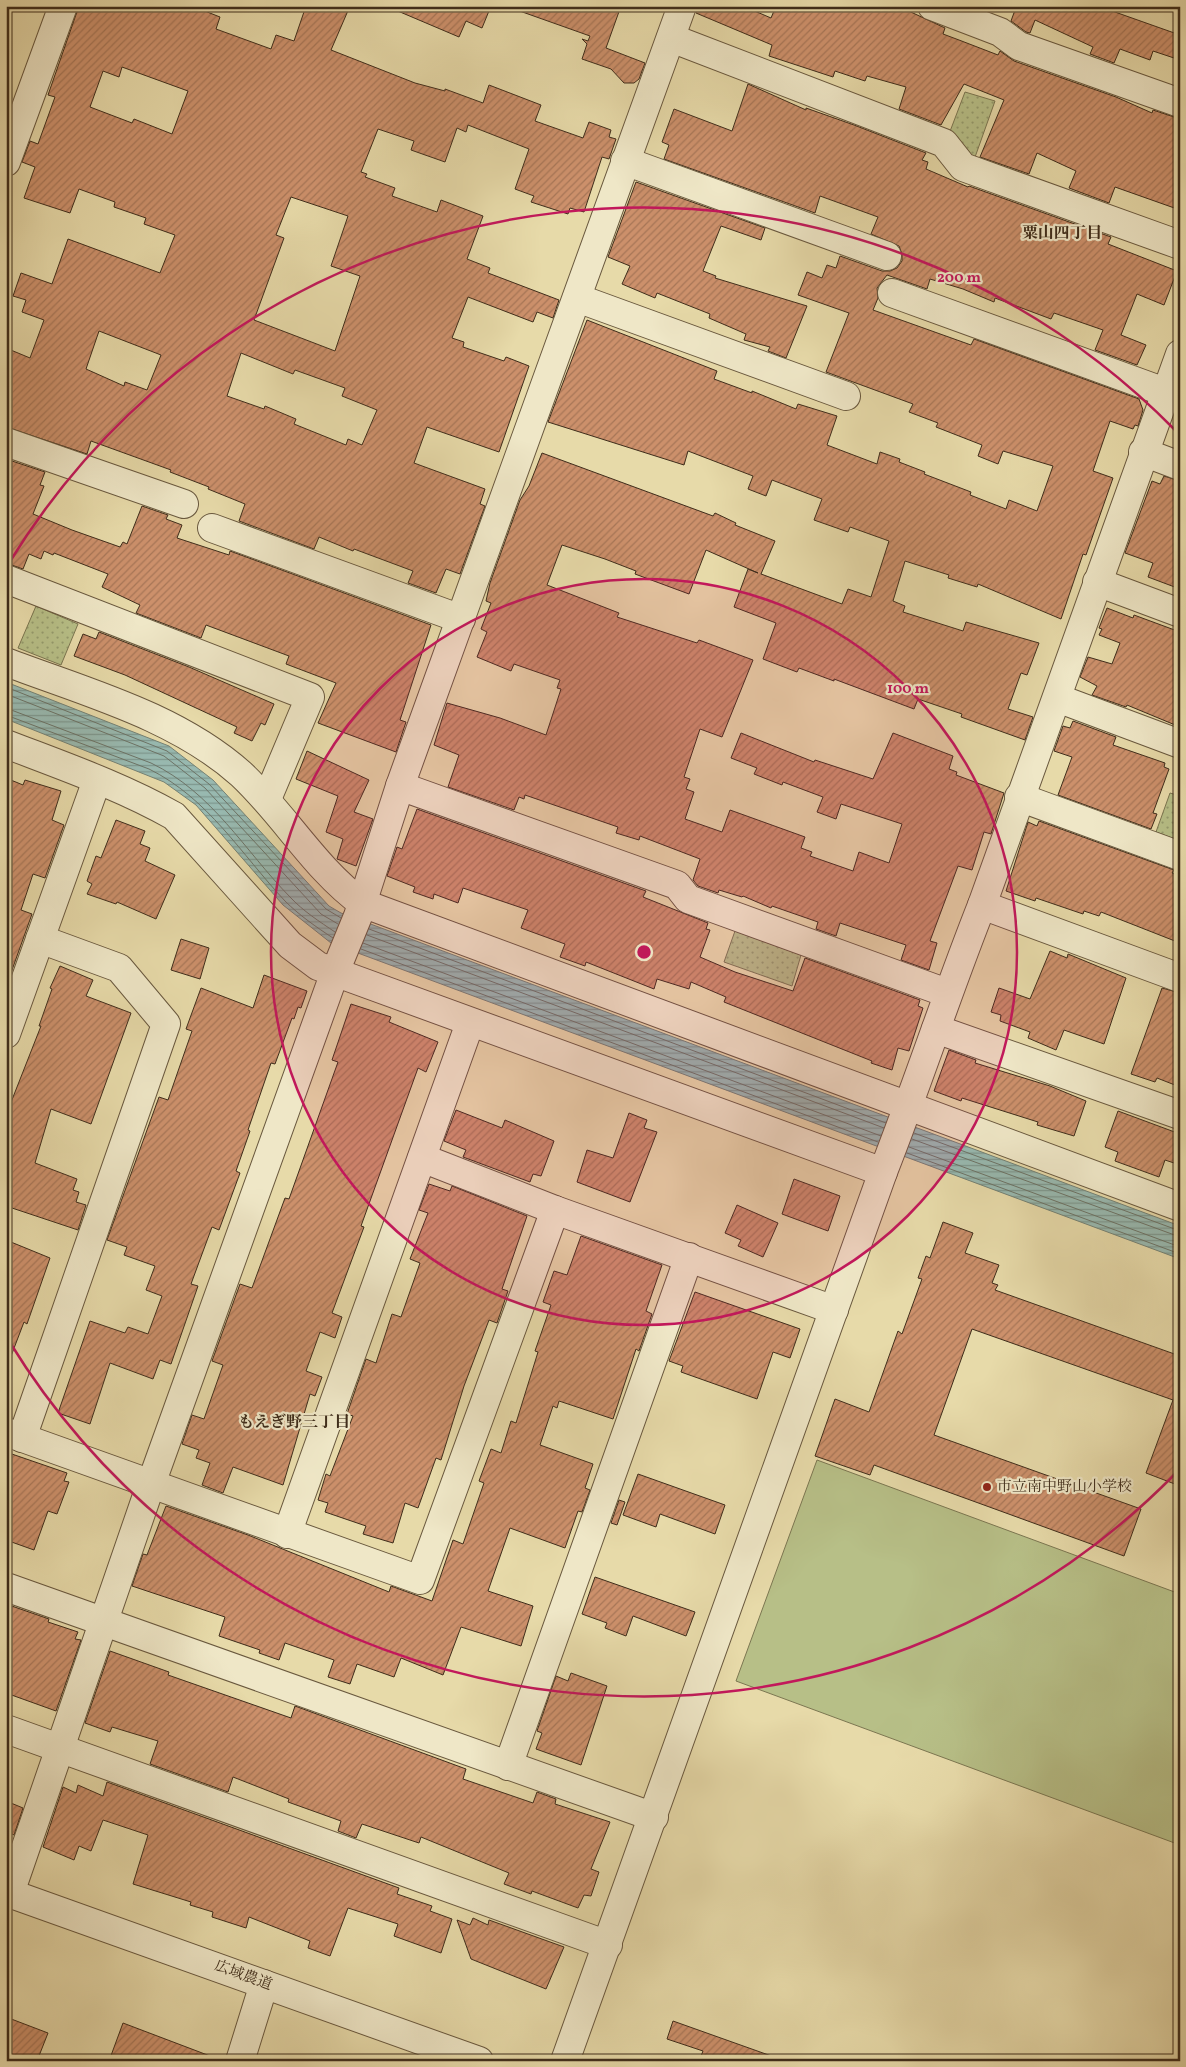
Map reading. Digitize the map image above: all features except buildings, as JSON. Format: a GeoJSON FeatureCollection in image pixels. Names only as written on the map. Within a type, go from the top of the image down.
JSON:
{"type":"FeatureCollection","features":[{"type":"Feature","properties":{"kind":"street"},"geometry":{"type":"LineString","coordinates":[[6,162],[63,6]]}},
{"type":"Feature","properties":{"kind":"street"},"geometry":{"type":"LineString","coordinates":[[8,1893],[151,1484],[339,962],[360,910],[400,786],[682,6]]}},
{"type":"Feature","properties":{"kind":"street"},"geometry":{"type":"LineString","coordinates":[[932,6],[1000,32],[1020,46],[1180,103]]}},
{"type":"Feature","properties":{"kind":"street"},"geometry":{"type":"LineString","coordinates":[[671,38],[944,142],[963,167],[1180,245]]}},
{"type":"Feature","properties":{"kind":"street"},"geometry":{"type":"LineString","coordinates":[[625,161],[887,256]]}},
{"type":"Feature","properties":{"kind":"street"},"geometry":{"type":"LineString","coordinates":[[892,293],[1165,392]]}},
{"type":"Feature","properties":{"kind":"street"},"geometry":{"type":"LineString","coordinates":[[577,298],[846,396]]}},
{"type":"Feature","properties":{"kind":"street"},"geometry":{"type":"LineString","coordinates":[[565,2061],[654,1817],[886,1164],[906,1113],[947,993],[982,905],[1019,797],[1057,698],[1143,452],[1180,354]]}},
{"type":"Feature","properties":{"kind":"street"},"geometry":{"type":"LineString","coordinates":[[6,442],[184,504]]}},
{"type":"Feature","properties":{"kind":"street"},"geometry":{"type":"LineString","coordinates":[[1143,452],[1180,466]]}},
{"type":"Feature","properties":{"kind":"street"},"geometry":{"type":"LineString","coordinates":[[212,528],[461,619]]}},
{"type":"Feature","properties":{"kind":"street"},"geometry":{"type":"LineString","coordinates":[[6,579],[310,697],[267,799]]}},
{"type":"Feature","properties":{"kind":"street"},"geometry":{"type":"LineString","coordinates":[[1097,582],[1180,613]]}},
{"type":"Feature","properties":{"kind":"street"},"geometry":{"type":"LineString","coordinates":[[6,662],[128,709],[194,740],[238,772],[267,799],[360,910],[906,1113],[1180,1207]]}},
{"type":"Feature","properties":{"kind":"street"},"geometry":{"type":"LineString","coordinates":[[1057,698],[1180,744]]}},
{"type":"Feature","properties":{"kind":"street"},"geometry":{"type":"LineString","coordinates":[[6,744],[150,802],[174,816],[290,945],[318,966],[339,962],[470,1023],[886,1164]]}},
{"type":"Feature","properties":{"kind":"street"},"geometry":{"type":"LineString","coordinates":[[6,1034],[98,780]]}},
{"type":"Feature","properties":{"kind":"street"},"geometry":{"type":"LineString","coordinates":[[400,786],[677,886],[688,898],[947,993]]}},
{"type":"Feature","properties":{"kind":"street"},"geometry":{"type":"LineString","coordinates":[[1019,797],[1180,856]]}},
{"type":"Feature","properties":{"kind":"street"},"geometry":{"type":"LineString","coordinates":[[982,905],[1180,978]]}},
{"type":"Feature","properties":{"kind":"street"},"geometry":{"type":"LineString","coordinates":[[40,938],[119,968],[166,1024],[14,1435],[420,1580],[555,1210]]}},
{"type":"Feature","properties":{"kind":"street"},"geometry":{"type":"LineString","coordinates":[[288,1534],[470,1023]]}},
{"type":"Feature","properties":{"kind":"street"},"geometry":{"type":"LineString","coordinates":[[936,1029],[1180,1115]]}},
{"type":"Feature","properties":{"kind":"street"},"geometry":{"type":"LineString","coordinates":[[422,1158],[555,1210],[834,1310]]}},
{"type":"Feature","properties":{"kind":"street"},"geometry":{"type":"LineString","coordinates":[[508,1766],[689,1257]]}},
{"type":"Feature","properties":{"kind":"street"},"geometry":{"type":"LineString","coordinates":[[6,1587],[654,1817]]}},
{"type":"Feature","properties":{"kind":"street"},"geometry":{"type":"LineString","coordinates":[[6,1729],[608,1945]]}},
{"type":"Feature","properties":{"kind":"street","name":"広域農道"},"geometry":{"type":"LineString","coordinates":[[8,1893],[479,2061]]}},
{"type":"Feature","properties":{"kind":"street"},"geometry":{"type":"LineString","coordinates":[[240,2061],[264,1984]]}},
{"type":"Feature","properties":{"kind":"green space"},"geometry":{"type":"Polygon","coordinates":[[[965,92],[995,101],[974,160],[949,134],[965,92]]]}},
{"type":"Feature","properties":{"kind":"green space"},"geometry":{"type":"Polygon","coordinates":[[[36,606],[78,624],[61,665],[18,648],[36,606]]]}},
{"type":"Feature","properties":{"kind":"green space"},"geometry":{"type":"Polygon","coordinates":[[[1170,793],[1180,796],[1180,841],[1156,832],[1170,793]]]}},
{"type":"Feature","properties":{"kind":"green space"},"geometry":{"type":"Polygon","coordinates":[[[735,931],[801,955],[792,986],[724,962],[735,931]]]}},
{"type":"Feature","properties":{"kind":"green space"},"geometry":{"type":"Polygon","coordinates":[[[817,1460],[1180,1594],[1180,1845],[736,1681],[817,1460]]]}},
{"type":"Feature","properties":{"kind":"water"},"geometry":{"type":"Polygon","coordinates":[[[6,682],[169,746],[213,780],[329,906],[341,913],[1180,1226],[1180,1259],[331,943],[283,905],[196,805],[164,782],[6,719],[6,682]]]}},
{"type":"Feature","properties":{"kind":"place","name":"市立南中野山小学校"},"geometry":{"type":"Point","coordinates":[987,1487]}},
{"type":"Feature","properties":{"kind":"district","name":"粟山四丁目"},"geometry":{"type":"Point","coordinates":[1062,234]}},
{"type":"Feature","properties":{"kind":"district","name":"もえぎ野三丁目"},"geometry":{"type":"Point","coordinates":[294,1423]}}]}
